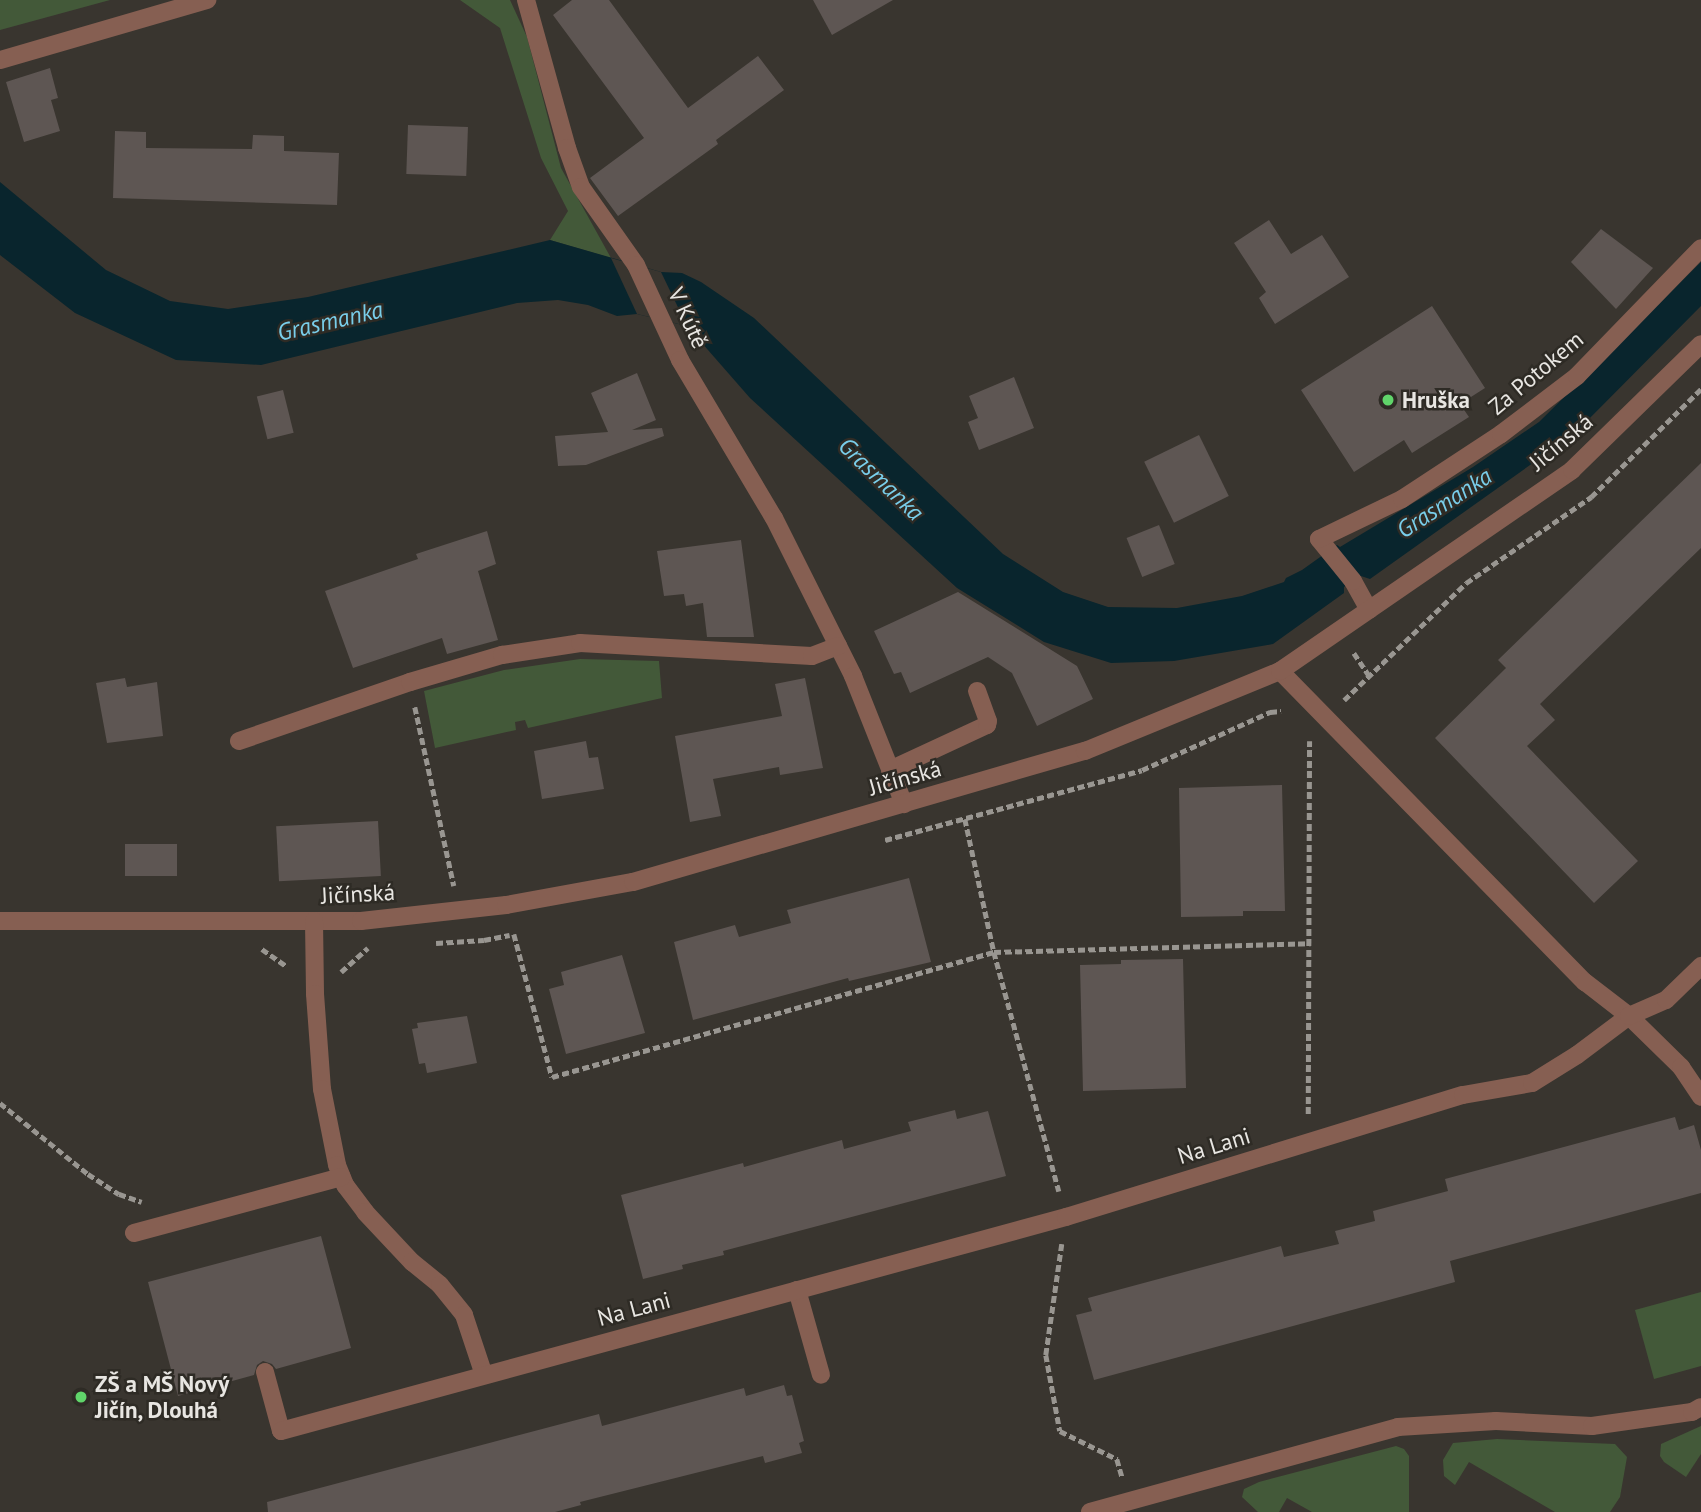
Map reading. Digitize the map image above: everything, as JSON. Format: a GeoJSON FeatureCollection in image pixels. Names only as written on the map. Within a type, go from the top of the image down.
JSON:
{"type":"FeatureCollection","features":[{"type":"Feature","properties":{"kind":"street"},"geometry":{"type":"LineString","coordinates":[[0,60],[206,0]]}},
{"type":"Feature","properties":{"kind":"street","name":"V Kútě"},"geometry":{"type":"LineString","coordinates":[[526,0],[567,148],[581,187],[636,265],[680,360],[774,518],[838,646],[904,804]]}},
{"type":"Feature","properties":{"kind":"street","name":"Za Potokem"},"geometry":{"type":"LineString","coordinates":[[1368,610],[1353,581],[1319,539],[1402,499],[1501,434],[1577,376],[1701,248]]}},
{"type":"Feature","properties":{"kind":"street","name":"Jičínská"},"geometry":{"type":"LineString","coordinates":[[0,921],[361,921],[459,911],[634,882],[1085,751],[1280,671],[1572,470],[1701,344]]}},
{"type":"Feature","properties":{"kind":"street"},"geometry":{"type":"LineString","coordinates":[[239,741],[410,682],[502,655],[580,643],[812,656],[838,646]]}},
{"type":"Feature","properties":{"kind":"street"},"geometry":{"type":"LineString","coordinates":[[1280,671],[1585,982],[1629,1016],[1681,1068],[1701,1097]]}},
{"type":"Feature","properties":{"kind":"street"},"geometry":{"type":"LineString","coordinates":[[890,770],[987,725],[988,721],[976,691]]}},
{"type":"Feature","properties":{"kind":"street"},"geometry":{"type":"LineString","coordinates":[[314,921],[315,994],[322,1089],[342,1177],[365,1212],[404,1254],[440,1285],[464,1315],[484,1375]]}},
{"type":"Feature","properties":{"kind":"street","name":"Na Lani"},"geometry":{"type":"LineString","coordinates":[[265,1372],[281,1431],[1066,1217],[1463,1095],[1532,1083],[1577,1055],[1629,1016],[1666,1000],[1701,966]]}},
{"type":"Feature","properties":{"kind":"street"},"geometry":{"type":"LineString","coordinates":[[134,1233],[342,1177]]}},
{"type":"Feature","properties":{"kind":"street"},"geometry":{"type":"LineString","coordinates":[[797,1290],[821,1375]]}},
{"type":"Feature","properties":{"kind":"street"},"geometry":{"type":"LineString","coordinates":[[1090,1512],[1398,1427],[1496,1421],[1592,1426],[1692,1412],[1701,1407]]}},
{"type":"Feature","properties":{"kind":"path"},"geometry":{"type":"LineString","coordinates":[[410,682],[459,911]]}},
{"type":"Feature","properties":{"kind":"path"},"geometry":{"type":"LineString","coordinates":[[1308,1143],[1311,943],[1309,733]]}},
{"type":"Feature","properties":{"kind":"path"},"geometry":{"type":"LineString","coordinates":[[965,819],[995,952],[1066,1217],[1046,1355],[1059,1431],[1117,1459],[1129,1501]]}},
{"type":"Feature","properties":{"kind":"path"},"geometry":{"type":"LineString","coordinates":[[514,934],[552,1077],[995,952],[1311,943]]}},
{"type":"Feature","properties":{"kind":"path"},"geometry":{"type":"LineString","coordinates":[[0,1103],[88,1174],[119,1194],[176,1213],[177,1221]]}},
{"type":"Feature","properties":{"kind":"green space"},"geometry":{"type":"Polygon","coordinates":[[[0,0],[110,0],[0,30],[0,0]]]}},
{"type":"Feature","properties":{"kind":"green space"},"geometry":{"type":"Polygon","coordinates":[[[460,0],[510,0],[527,37],[561,168],[611,258],[550,240],[568,211],[541,158],[500,28],[460,0]]]}},
{"type":"Feature","properties":{"kind":"green space"},"geometry":{"type":"Polygon","coordinates":[[[580,659],[659,661],[662,698],[528,728],[525,720],[515,722],[516,730],[435,748],[424,691],[504,670],[580,659]]]}},
{"type":"Feature","properties":{"kind":"green space"},"geometry":{"type":"Polygon","coordinates":[[[1701,1292],[1701,1366],[1654,1379],[1635,1310],[1701,1292]]]}},
{"type":"Feature","properties":{"kind":"green space"},"geometry":{"type":"Polygon","coordinates":[[[1701,1426],[1701,1454],[1686,1477],[1664,1462],[1660,1456],[1661,1444],[1701,1426]]]}},
{"type":"Feature","properties":{"kind":"green space"},"geometry":{"type":"Polygon","coordinates":[[[1497,1439],[1615,1444],[1627,1457],[1620,1497],[1610,1512],[1555,1512],[1469,1462],[1455,1485],[1444,1476],[1443,1460],[1453,1443],[1497,1439]]]}},
{"type":"Feature","properties":{"kind":"green space"},"geometry":{"type":"Polygon","coordinates":[[[1396,1446],[1404,1449],[1409,1456],[1409,1512],[1312,1512],[1287,1498],[1279,1512],[1258,1512],[1242,1497],[1244,1489],[1259,1482],[1396,1446]]]}},
{"type":"Feature","properties":{"kind":"water","name":"Grasmanka"},"geometry":{"type":"Polygon","coordinates":[[[0,182],[106,270],[170,301],[228,309],[308,297],[550,240],[661,272],[682,273],[701,282],[754,318],[1003,554],[1063,592],[1108,607],[1177,608],[1242,596],[1284,582],[1286,578],[1337,545],[1340,547],[1473,467],[1539,422],[1701,262],[1701,306],[1580,428],[1370,579],[1361,576],[1344,587],[1344,593],[1273,644],[1174,661],[1111,663],[1044,642],[957,588],[750,398],[687,326],[637,314],[617,316],[588,305],[558,300],[517,303],[261,365],[176,360],[75,313],[0,255],[0,182]]]}},
{"type":"Feature","properties":{"kind":"pier"},"geometry":{"type":"Polygon","coordinates":[[[611,258],[661,272],[687,326],[637,314],[611,258]]]}},
{"type":"Feature","properties":{"kind":"building"},"geometry":{"type":"Polygon","coordinates":[[[572,0],[609,0],[688,108],[758,56],[784,90],[716,140],[718,144],[618,216],[590,178],[644,138],[553,15],[572,0]]]}},
{"type":"Feature","properties":{"kind":"building"},"geometry":{"type":"Polygon","coordinates":[[[813,0],[893,0],[832,35],[813,0]]]}},
{"type":"Feature","properties":{"kind":"building"},"geometry":{"type":"Polygon","coordinates":[[[50,68],[58,98],[51,100],[60,131],[24,142],[6,82],[50,68]]]}},
{"type":"Feature","properties":{"kind":"building"},"geometry":{"type":"Polygon","coordinates":[[[408,125],[468,127],[466,176],[406,174],[408,125]]]}},
{"type":"Feature","properties":{"kind":"building"},"geometry":{"type":"Polygon","coordinates":[[[115,131],[146,132],[146,148],[252,149],[253,135],[284,136],[284,151],[339,153],[337,205],[113,198],[115,131]]]}},
{"type":"Feature","properties":{"kind":"building"},"geometry":{"type":"Polygon","coordinates":[[[1269,220],[1291,254],[1322,235],[1349,277],[1275,324],[1259,298],[1266,292],[1234,243],[1269,220]]]}},
{"type":"Feature","properties":{"kind":"building"},"geometry":{"type":"Polygon","coordinates":[[[1601,229],[1653,268],[1616,309],[1571,262],[1601,229]]]}},
{"type":"Feature","properties":{"kind":"building"},"geometry":{"type":"Polygon","coordinates":[[[1432,306],[1485,388],[1460,404],[1469,417],[1412,453],[1404,440],[1354,472],[1301,390],[1432,306]]]}},
{"type":"Feature","properties":{"kind":"building"},"geometry":{"type":"Polygon","coordinates":[[[637,373],[656,420],[632,430],[662,428],[664,436],[586,465],[558,466],[555,436],[608,432],[591,393],[637,373]]]}},
{"type":"Feature","properties":{"kind":"building"},"geometry":{"type":"Polygon","coordinates":[[[1014,377],[1034,428],[979,450],[968,422],[978,418],[969,396],[1014,377]]]}},
{"type":"Feature","properties":{"kind":"building"},"geometry":{"type":"Polygon","coordinates":[[[283,390],[294,433],[267,439],[257,397],[283,390]]]}},
{"type":"Feature","properties":{"kind":"building"},"geometry":{"type":"Polygon","coordinates":[[[1199,435],[1229,496],[1174,523],[1144,462],[1199,435]]]}},
{"type":"Feature","properties":{"kind":"building"},"geometry":{"type":"Polygon","coordinates":[[[1701,463],[1701,548],[1540,704],[1555,720],[1527,746],[1638,861],[1594,903],[1435,738],[1506,668],[1498,660],[1701,463]]]}},
{"type":"Feature","properties":{"kind":"building"},"geometry":{"type":"Polygon","coordinates":[[[1159,525],[1175,564],[1142,577],[1127,538],[1159,525]]]}},
{"type":"Feature","properties":{"kind":"building"},"geometry":{"type":"Polygon","coordinates":[[[487,531],[496,564],[478,571],[498,640],[447,654],[442,638],[353,668],[325,591],[418,559],[416,554],[487,531]]]}},
{"type":"Feature","properties":{"kind":"building"},"geometry":{"type":"Polygon","coordinates":[[[741,540],[754,637],[707,637],[703,603],[686,606],[684,594],[664,596],[657,551],[741,540]]]}},
{"type":"Feature","properties":{"kind":"building"},"geometry":{"type":"Polygon","coordinates":[[[958,592],[1077,666],[1093,699],[1037,726],[1012,673],[988,657],[910,693],[901,672],[894,674],[874,631],[958,592]]]}},
{"type":"Feature","properties":{"kind":"building"},"geometry":{"type":"Polygon","coordinates":[[[125,678],[127,687],[157,682],[163,736],[107,743],[96,683],[125,678]]]}},
{"type":"Feature","properties":{"kind":"building"},"geometry":{"type":"Polygon","coordinates":[[[805,678],[823,768],[780,775],[779,767],[713,779],[721,816],[690,822],[675,736],[782,716],[775,684],[805,678]]]}},
{"type":"Feature","properties":{"kind":"building"},"geometry":{"type":"Polygon","coordinates":[[[586,741],[589,758],[598,757],[604,789],[542,799],[534,751],[586,741]]]}},
{"type":"Feature","properties":{"kind":"building"},"geometry":{"type":"Polygon","coordinates":[[[1282,785],[1285,911],[1243,911],[1243,916],[1181,917],[1179,788],[1282,785]]]}},
{"type":"Feature","properties":{"kind":"building"},"geometry":{"type":"Polygon","coordinates":[[[378,821],[381,876],[279,881],[276,826],[378,821]]]}},
{"type":"Feature","properties":{"kind":"building"},"geometry":{"type":"Polygon","coordinates":[[[125,844],[177,844],[177,876],[125,876],[125,844]]]}},
{"type":"Feature","properties":{"kind":"building"},"geometry":{"type":"Polygon","coordinates":[[[909,878],[931,962],[849,981],[848,978],[693,1020],[674,942],[735,925],[739,937],[791,923],[787,910],[909,878]]]}},
{"type":"Feature","properties":{"kind":"building"},"geometry":{"type":"Polygon","coordinates":[[[622,955],[645,1033],[566,1054],[549,989],[564,985],[561,972],[622,955]]]}},
{"type":"Feature","properties":{"kind":"building"},"geometry":{"type":"Polygon","coordinates":[[[1183,959],[1186,1088],[1083,1091],[1080,965],[1121,964],[1121,960],[1183,959]]]}},
{"type":"Feature","properties":{"kind":"building"},"geometry":{"type":"Polygon","coordinates":[[[467,1016],[477,1063],[427,1073],[425,1063],[419,1064],[412,1029],[418,1028],[417,1023],[467,1016]]]}},
{"type":"Feature","properties":{"kind":"building"},"geometry":{"type":"Polygon","coordinates":[[[955,1110],[957,1119],[988,1111],[1006,1176],[723,1251],[724,1255],[682,1265],[683,1269],[643,1279],[621,1195],[743,1163],[744,1167],[842,1140],[844,1149],[911,1131],[908,1122],[955,1110]]]}},
{"type":"Feature","properties":{"kind":"building"},"geometry":{"type":"Polygon","coordinates":[[[1675,1117],[1679,1130],[1694,1125],[1701,1150],[1701,1193],[1450,1261],[1455,1282],[1094,1380],[1076,1315],[1092,1311],[1088,1298],[1281,1246],[1284,1257],[1339,1244],[1335,1231],[1375,1221],[1373,1211],[1448,1191],[1445,1179],[1675,1117]]]}},
{"type":"Feature","properties":{"kind":"building"},"geometry":{"type":"Polygon","coordinates":[[[321,1236],[351,1348],[276,1369],[272,1364],[263,1361],[257,1365],[254,1375],[178,1396],[148,1282],[321,1236]]]}},
{"type":"Feature","properties":{"kind":"building"},"geometry":{"type":"Polygon","coordinates":[[[784,1385],[787,1396],[792,1395],[804,1441],[799,1443],[802,1453],[765,1463],[763,1456],[580,1502],[581,1505],[555,1512],[268,1512],[267,1502],[599,1414],[602,1426],[744,1388],[746,1396],[784,1385]]]}},
{"type":"Feature","properties":{"kind":"place","name":"Hruška"},"geometry":{"type":"Point","coordinates":[1388,400]}},
{"type":"Feature","properties":{"kind":"place","name":"ZŠ a MŠ Nový Jičín, Dlouhá"},"geometry":{"type":"Point","coordinates":[81,1397]}}]}
